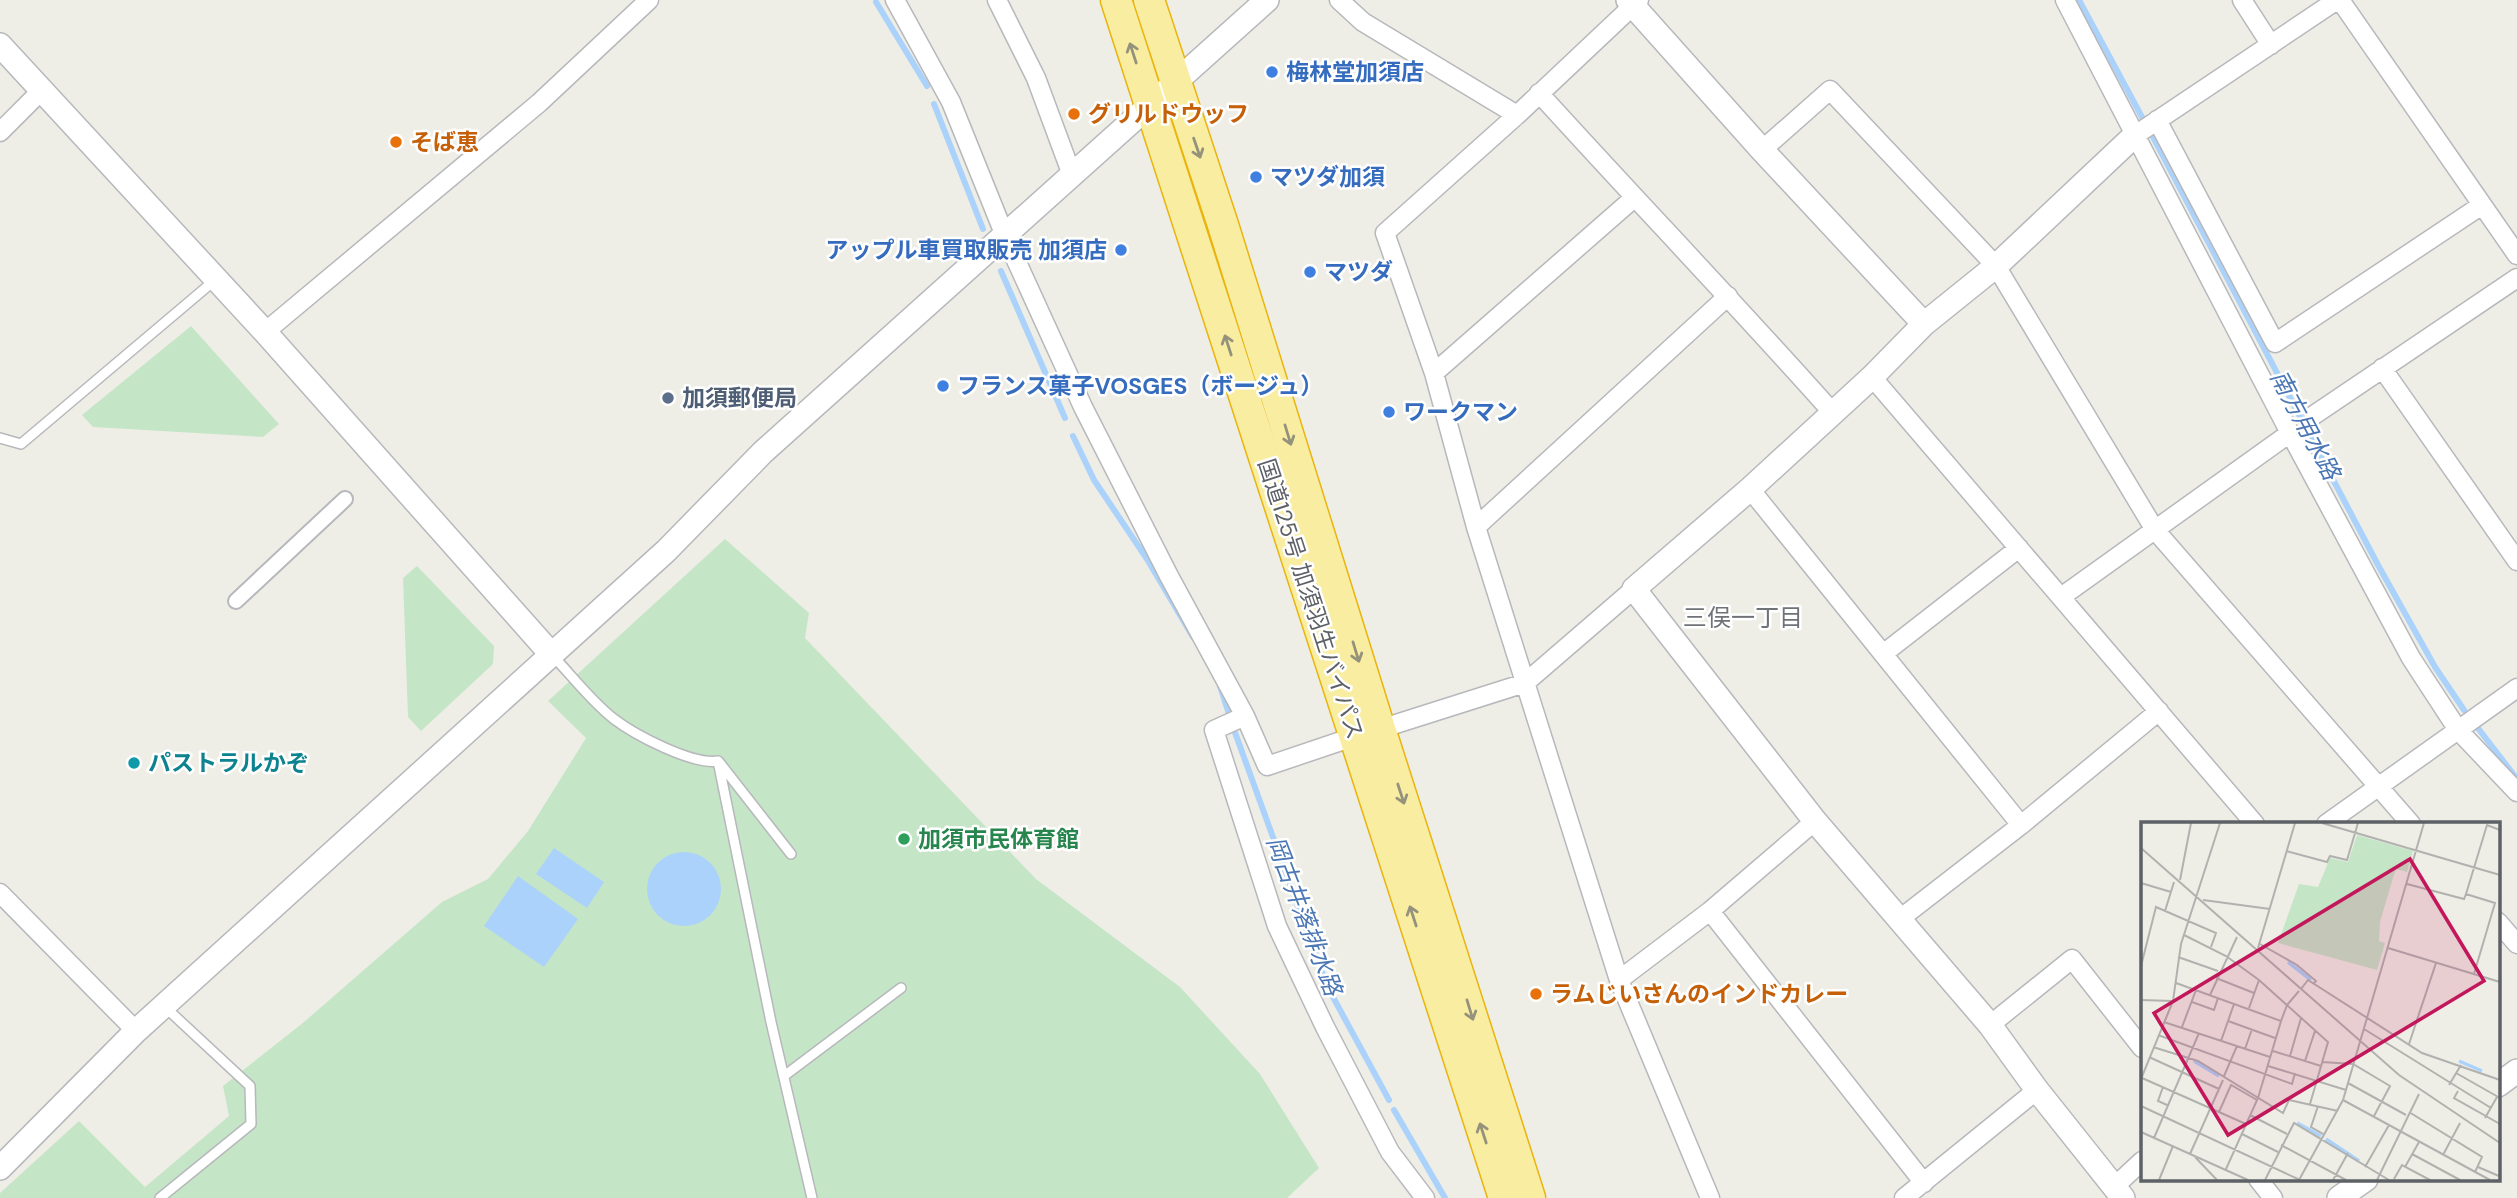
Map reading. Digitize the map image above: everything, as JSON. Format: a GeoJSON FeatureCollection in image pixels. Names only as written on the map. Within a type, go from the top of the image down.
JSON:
{"type":"FeatureCollection","features":[{"type":"Feature","properties":{"kind":"highway","name":"国道125号 加須羽生バイパス"},"geometry":{"type":"LineString","coordinates":[[1116,0],[1530,1198]]}},
{"type":"Feature","properties":{"kind":"highway","name":"国道125号 加須羽生バイパス"},"geometry":{"type":"LineString","coordinates":[[1149,0],[1227,239],[1504,1198]]}},
{"type":"Feature","properties":{"kind":"street"},"geometry":{"type":"LineString","coordinates":[[265,332],[539,103],[649,0]]}},
{"type":"Feature","properties":{"kind":"street"},"geometry":{"type":"LineString","coordinates":[[895,0],[951,102],[995,244],[1096,431],[1169,576],[1234,721],[1267,765],[1525,683],[1750,489],[1872,377],[1924,324],[1996,266],[2134,136],[2338,0],[2517,255]]}},
{"type":"Feature","properties":{"kind":"street"},"geometry":{"type":"LineString","coordinates":[[998,0],[1036,78],[1072,176]]}},
{"type":"Feature","properties":{"kind":"street"},"geometry":{"type":"LineString","coordinates":[[0,1168],[136,1031],[666,551],[763,452],[1267,0]]}},
{"type":"Feature","properties":{"kind":"street"},"geometry":{"type":"LineString","coordinates":[[1339,0],[1363,22],[1517,115]]}},
{"type":"Feature","properties":{"kind":"street"},"geometry":{"type":"LineString","coordinates":[[2065,0],[2290,433],[2411,658],[2458,730],[2517,792]]}},
{"type":"Feature","properties":{"kind":"street"},"geometry":{"type":"LineString","coordinates":[[2242,0],[2271,45]]}},
{"type":"Feature","properties":{"kind":"street"},"geometry":{"type":"LineString","coordinates":[[1710,1198],[1619,980],[1476,527],[1434,373],[1385,233],[1517,115],[1633,2],[1762,150],[1924,324]]}},
{"type":"Feature","properties":{"kind":"street"},"geometry":{"type":"LineString","coordinates":[[0,45],[265,332],[552,655]]}},
{"type":"Feature","properties":{"kind":"street"},"geometry":{"type":"LineString","coordinates":[[0,132],[41,90]]}},
{"type":"Feature","properties":{"kind":"street"},"geometry":{"type":"LineString","coordinates":[[1762,150],[1830,90],[1996,266],[2155,530],[2409,822]]}},
{"type":"Feature","properties":{"kind":"street"},"geometry":{"type":"LineString","coordinates":[[1539,93],[1832,412]]}},
{"type":"Feature","properties":{"kind":"street"},"geometry":{"type":"LineString","coordinates":[[2157,120],[2275,343],[2482,205]]}},
{"type":"Feature","properties":{"kind":"street"},"geometry":{"type":"LineString","coordinates":[[1434,373],[1634,198]]}},
{"type":"Feature","properties":{"kind":"street"},"geometry":{"type":"LineString","coordinates":[[2314,415],[2517,278]]}},
{"type":"Feature","properties":{"kind":"street"},"geometry":{"type":"LineString","coordinates":[[1476,527],[1728,296]]}},
{"type":"Feature","properties":{"kind":"street"},"geometry":{"type":"LineString","coordinates":[[2382,368],[2517,561]]}},
{"type":"Feature","properties":{"kind":"street"},"geometry":{"type":"LineString","coordinates":[[1872,377],[2253,822]]}},
{"type":"Feature","properties":{"kind":"street"},"geometry":{"type":"LineString","coordinates":[[2061,597],[2290,433]]}},
{"type":"Feature","properties":{"kind":"street"},"geometry":{"type":"LineString","coordinates":[[1750,489],[2021,825]]}},
{"type":"Feature","properties":{"kind":"street"},"geometry":{"type":"LineString","coordinates":[[236,601],[345,499]]}},
{"type":"Feature","properties":{"kind":"street"},"geometry":{"type":"LineString","coordinates":[[1883,654],[2019,548]]}},
{"type":"Feature","properties":{"kind":"street"},"geometry":{"type":"LineString","coordinates":[[1634,589],[1815,821],[1990,1025],[2037,1090],[2119,1193],[2141,1164]]}},
{"type":"Feature","properties":{"kind":"street"},"geometry":{"type":"LineString","coordinates":[[2329,822],[2517,688]]}},
{"type":"Feature","properties":{"kind":"street"},"geometry":{"type":"LineString","coordinates":[[1900,918],[2021,825],[2159,711]]}},
{"type":"Feature","properties":{"kind":"street"},"geometry":{"type":"LineString","coordinates":[[1234,721],[1214,730],[1277,926],[1325,1027],[1390,1152],[1425,1198]]}},
{"type":"Feature","properties":{"kind":"street"},"geometry":{"type":"LineString","coordinates":[[1619,980],[1710,911],[1815,821]]}},
{"type":"Feature","properties":{"kind":"street"},"geometry":{"type":"LineString","coordinates":[[0,893],[136,1031]]}},
{"type":"Feature","properties":{"kind":"street"},"geometry":{"type":"LineString","coordinates":[[1710,911],[1924,1183]]}},
{"type":"Feature","properties":{"kind":"street"},"geometry":{"type":"LineString","coordinates":[[2500,924],[2517,944]]}},
{"type":"Feature","properties":{"kind":"street"},"geometry":{"type":"LineString","coordinates":[[1990,1025],[2072,959],[2141,1045]]}},
{"type":"Feature","properties":{"kind":"street"},"geometry":{"type":"LineString","coordinates":[[2500,1083],[2517,1071]]}},
{"type":"Feature","properties":{"kind":"street"},"geometry":{"type":"LineString","coordinates":[[1905,1198],[2037,1090]]}},
{"type":"Feature","properties":{"kind":"street"},"geometry":{"type":"LineString","coordinates":[[2259,1180],[2273,1198]]}},
{"type":"Feature","properties":{"kind":"street"},"geometry":{"type":"LineString","coordinates":[[2339,1198],[2365,1180]]}},
{"type":"Feature","properties":{"kind":"lane"},"geometry":{"type":"LineString","coordinates":[[0,438],[21,443],[216,279]]}},
{"type":"Feature","properties":{"kind":"lane"},"geometry":{"type":"LineString","coordinates":[[552,655],[614,719],[671,750],[709,762],[718,761]]}},
{"type":"Feature","properties":{"kind":"lane"},"geometry":{"type":"LineString","coordinates":[[718,761],[791,854]]}},
{"type":"Feature","properties":{"kind":"lane"},"geometry":{"type":"LineString","coordinates":[[718,761],[812,1198]]}},
{"type":"Feature","properties":{"kind":"lane"},"geometry":{"type":"LineString","coordinates":[[784,1076],[901,988]]}},
{"type":"Feature","properties":{"kind":"lane"},"geometry":{"type":"LineString","coordinates":[[160,1198],[251,1124],[250,1086],[164,1006]]}},
{"type":"Feature","properties":{"kind":"green space"},"geometry":{"type":"Polygon","coordinates":[[[191,326],[279,424],[263,437],[93,427],[82,415],[191,326]]]}},
{"type":"Feature","properties":{"kind":"green space"},"geometry":{"type":"Polygon","coordinates":[[[725,539],[809,613],[805,638],[1036,879],[1180,987],[1260,1074],[1319,1168],[1287,1198],[0,1198],[0,1193],[79,1121],[145,1187],[229,1116],[223,1086],[304,1022],[442,902],[488,879],[528,831],[586,738],[548,701],[725,539]]]}},
{"type":"Feature","properties":{"kind":"green space"},"geometry":{"type":"Polygon","coordinates":[[[417,566],[494,646],[493,664],[421,731],[408,717],[403,578],[417,566]]]}},
{"type":"Feature","properties":{"kind":"water"},"geometry":{"type":"Polygon","coordinates":[[[554,848],[604,882],[587,908],[536,874],[554,848]]]}},
{"type":"Feature","properties":{"kind":"water"},"geometry":{"type":"Polygon","coordinates":[[[684,852],[698,855],[710,863],[718,875],[721,889],[718,903],[710,915],[698,923],[684,926],[670,923],[658,915],[650,903],[647,889],[650,875],[658,863],[670,855],[684,852]]]}},
{"type":"Feature","properties":{"kind":"water"},"geometry":{"type":"Polygon","coordinates":[[[518,876],[578,919],[544,967],[484,926],[518,876]]]}},
{"type":"Feature","properties":{"kind":"waterway","name":"南方用水路"},"geometry":{"type":"LineString","coordinates":[[2079,0],[2143,119]]}},
{"type":"Feature","properties":{"kind":"waterway","name":"岡古井落排水路"},"geometry":{"type":"LineString","coordinates":[[876,2],[927,86]]}},
{"type":"Feature","properties":{"kind":"waterway","name":"岡古井落排水路"},"geometry":{"type":"LineString","coordinates":[[934,104],[983,229]]}},
{"type":"Feature","properties":{"kind":"waterway","name":"南方用水路"},"geometry":{"type":"LineString","coordinates":[[2153,137],[2378,565],[2435,667],[2464,710]]}},
{"type":"Feature","properties":{"kind":"waterway","name":"岡古井落排水路"},"geometry":{"type":"LineString","coordinates":[[1001,271],[1065,418]]}},
{"type":"Feature","properties":{"kind":"waterway","name":"岡古井落排水路"},"geometry":{"type":"LineString","coordinates":[[1073,436],[1094,480],[1147,559],[1193,637]]}},
{"type":"Feature","properties":{"kind":"waterway","name":"岡古井落排水路"},"geometry":{"type":"LineString","coordinates":[[1220,686],[1229,714]]}},
{"type":"Feature","properties":{"kind":"waterway","name":"南方用水路"},"geometry":{"type":"LineString","coordinates":[[2474,723],[2517,779]]}},
{"type":"Feature","properties":{"kind":"waterway","name":"岡古井落排水路"},"geometry":{"type":"LineString","coordinates":[[1233,727],[1327,986],[1389,1100]]}},
{"type":"Feature","properties":{"kind":"waterway","name":"岡古井落排水路"},"geometry":{"type":"LineString","coordinates":[[1394,1110],[1445,1198]]}},
{"type":"Feature","properties":{"kind":"place","name":"梅林堂加須店"},"geometry":{"type":"Point","coordinates":[1272,72]}},
{"type":"Feature","properties":{"kind":"place","name":"グリルドウッフ"},"geometry":{"type":"Point","coordinates":[1074,114]}},
{"type":"Feature","properties":{"kind":"place","name":"そば恵"},"geometry":{"type":"Point","coordinates":[396,142]}},
{"type":"Feature","properties":{"kind":"place","name":"マツダ加須"},"geometry":{"type":"Point","coordinates":[1256,177]}},
{"type":"Feature","properties":{"kind":"place","name":"アップル車買取販売 加須店"},"geometry":{"type":"Point","coordinates":[1121,250]}},
{"type":"Feature","properties":{"kind":"place","name":"マツダ"},"geometry":{"type":"Point","coordinates":[1310,272]}},
{"type":"Feature","properties":{"kind":"place","name":"フランス菓子VOSGES（ボージュ）"},"geometry":{"type":"Point","coordinates":[943,386]}},
{"type":"Feature","properties":{"kind":"place","name":"加須郵便局"},"geometry":{"type":"Point","coordinates":[668,398]}},
{"type":"Feature","properties":{"kind":"place","name":"ワークマン"},"geometry":{"type":"Point","coordinates":[1389,412]}},
{"type":"Feature","properties":{"kind":"place","name":"パストラルかぞ"},"geometry":{"type":"Point","coordinates":[134,763]}},
{"type":"Feature","properties":{"kind":"place","name":"加須市民体育館"},"geometry":{"type":"Point","coordinates":[904,839]}},
{"type":"Feature","properties":{"kind":"place","name":"ラムじいさんのインドカレー"},"geometry":{"type":"Point","coordinates":[1536,994]}},
{"type":"Feature","properties":{"kind":"district","name":"三俣一丁目"},"geometry":{"type":"Point","coordinates":[1743,618]}}]}
